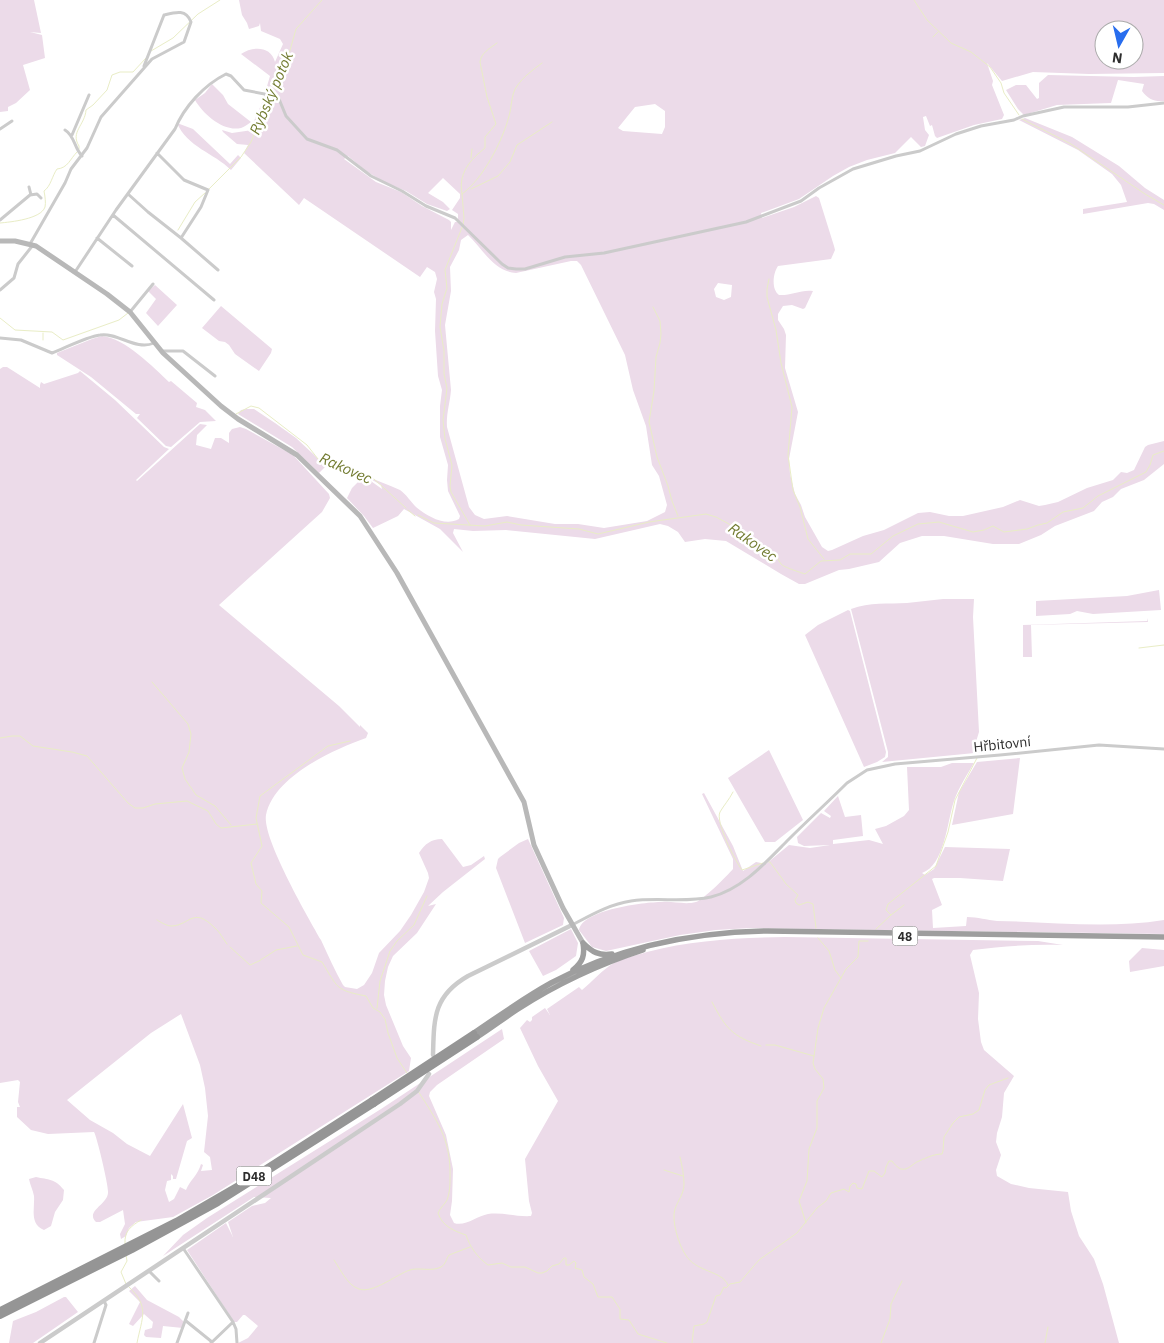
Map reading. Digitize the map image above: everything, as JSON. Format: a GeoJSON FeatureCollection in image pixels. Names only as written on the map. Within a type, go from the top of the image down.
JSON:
{"type":"FeatureCollection","features":[{"type":"Feature","properties":{"kind":"highway","name":"48"},"geometry":{"type":"LineString","coordinates":[[583,943],[592,951],[606,955],[692,936],[751,931],[1164,938]]}},
{"type":"Feature","properties":{"kind":"highway","name":"48"},"geometry":{"type":"LineString","coordinates":[[476,1035],[576,977],[647,949],[699,938],[785,934],[1164,938]]}},
{"type":"Feature","properties":{"kind":"highway","name":"48"},"geometry":{"type":"LineString","coordinates":[[564,976],[582,960],[584,954],[583,943]]}},
{"type":"Feature","properties":{"kind":"highway","name":"48"},"geometry":{"type":"LineString","coordinates":[[476,1035],[516,1003],[564,976],[627,951]]}},
{"type":"Feature","properties":{"kind":"highway","name":"D48"},"geometry":{"type":"LineString","coordinates":[[0,1316],[129,1249],[252,1177],[476,1035]]}},
{"type":"Feature","properties":{"kind":"highway","name":"D48"},"geometry":{"type":"LineString","coordinates":[[0,1310],[129,1249]]}},
{"type":"Feature","properties":{"kind":"main road"},"geometry":{"type":"LineString","coordinates":[[0,242],[8,240],[32,244],[107,294],[130,312],[161,351],[234,417],[297,455],[354,509],[365,522],[401,580],[524,802],[534,845],[572,925],[583,943]]}},
{"type":"Feature","properties":{"kind":"street"},"geometry":{"type":"LineString","coordinates":[[0,290],[14,278],[18,264],[32,244],[71,169],[87,148],[101,117],[144,66],[162,52],[184,42],[191,22],[187,15],[182,12],[164,14],[144,66]]}},
{"type":"Feature","properties":{"kind":"street"},"geometry":{"type":"LineString","coordinates":[[75,272],[113,215],[175,129],[180,116],[210,83],[226,74],[231,76],[244,90],[275,96],[279,99],[286,116],[308,139],[337,150],[371,176],[402,191],[426,206],[455,218],[502,264],[508,268],[516,269],[525,269],[565,257],[604,253],[746,222],[801,201],[819,188],[853,169],[868,163],[920,151],[956,134],[981,126],[1064,107],[1128,107],[1164,104]]}},
{"type":"Feature","properties":{"kind":"street"},"geometry":{"type":"LineString","coordinates":[[82,156],[76,150],[72,135],[89,95]]}},
{"type":"Feature","properties":{"kind":"street"},"geometry":{"type":"LineString","coordinates":[[0,129],[12,121]]}},
{"type":"Feature","properties":{"kind":"street"},"geometry":{"type":"LineString","coordinates":[[64,130],[72,135]]}},
{"type":"Feature","properties":{"kind":"street"},"geometry":{"type":"LineString","coordinates":[[157,153],[184,180],[208,190],[201,207],[180,238]]}},
{"type":"Feature","properties":{"kind":"street"},"geometry":{"type":"LineString","coordinates":[[29,186],[31,195]]}},
{"type":"Feature","properties":{"kind":"street"},"geometry":{"type":"LineString","coordinates":[[0,220],[31,195],[37,194],[41,198]]}},
{"type":"Feature","properties":{"kind":"street"},"geometry":{"type":"LineString","coordinates":[[128,194],[218,270]]}},
{"type":"Feature","properties":{"kind":"street"},"geometry":{"type":"LineString","coordinates":[[113,215],[214,300]]}},
{"type":"Feature","properties":{"kind":"street"},"geometry":{"type":"LineString","coordinates":[[97,238],[132,266]]}},
{"type":"Feature","properties":{"kind":"street"},"geometry":{"type":"LineString","coordinates":[[130,312],[153,284]]}},
{"type":"Feature","properties":{"kind":"street"},"geometry":{"type":"LineString","coordinates":[[0,338],[21,340],[52,354],[99,335],[109,334],[132,342],[154,344]]}},
{"type":"Feature","properties":{"kind":"street"},"geometry":{"type":"LineString","coordinates":[[161,351],[183,351],[215,376]]}},
{"type":"Feature","properties":{"kind":"street","name":"Hřbitovní"},"geometry":{"type":"LineString","coordinates":[[572,925],[604,908],[625,902],[698,899],[711,897],[732,889],[761,866],[847,783],[867,770],[895,764],[1000,756],[1099,745],[1164,750]]}},
{"type":"Feature","properties":{"kind":"street"},"geometry":{"type":"LineString","coordinates":[[433,1055],[435,1014],[441,1001],[452,986],[468,976],[572,925]]}},
{"type":"Feature","properties":{"kind":"street"},"geometry":{"type":"LineString","coordinates":[[40,1343],[408,1098],[429,1074]]}},
{"type":"Feature","properties":{"kind":"street"},"geometry":{"type":"LineString","coordinates":[[182,1248],[233,1322],[236,1329],[237,1343]]}},
{"type":"Feature","properties":{"kind":"street"},"geometry":{"type":"LineString","coordinates":[[148,1270],[159,1281]]}},
{"type":"Feature","properties":{"kind":"street"},"geometry":{"type":"LineString","coordinates":[[94,1343],[106,1305],[104,1300]]}},
{"type":"Feature","properties":{"kind":"street"},"geometry":{"type":"LineString","coordinates":[[177,1343],[188,1313]]}},
{"type":"Feature","properties":{"kind":"street"},"geometry":{"type":"LineString","coordinates":[[186,1321],[212,1342],[233,1322]]}},
{"type":"Feature","properties":{"kind":"shaded area"},"geometry":{"type":"Polygon","coordinates":[[[0,0],[34,0],[41,33],[30,32],[42,35],[45,58],[23,65],[30,90],[16,103],[8,107],[8,111],[0,112],[0,0]]]}},
{"type":"Feature","properties":{"kind":"shaded area"},"geometry":{"type":"Polygon","coordinates":[[[239,0],[1164,0],[1164,73],[1089,74],[1033,72],[1002,81],[987,63],[993,81],[992,85],[1004,115],[1002,119],[974,125],[937,138],[926,116],[923,117],[925,130],[929,135],[925,146],[921,147],[911,137],[895,153],[849,167],[799,199],[761,213],[762,218],[794,207],[816,196],[819,198],[835,250],[831,259],[778,266],[774,281],[776,292],[779,295],[813,291],[805,308],[792,305],[783,306],[778,314],[778,320],[786,335],[785,368],[798,412],[789,459],[790,474],[795,494],[805,517],[822,547],[828,551],[863,536],[884,530],[918,513],[930,512],[949,516],[963,516],[1003,507],[1020,500],[1039,506],[1058,502],[1087,488],[1113,480],[1121,472],[1127,473],[1134,470],[1145,447],[1164,441],[1164,464],[1144,480],[1121,489],[1113,497],[1102,502],[1094,511],[1055,526],[1041,535],[1019,544],[993,544],[944,536],[922,536],[900,543],[879,562],[839,570],[805,584],[799,584],[726,541],[705,539],[685,542],[678,532],[660,524],[595,539],[506,530],[473,531],[454,529],[453,533],[463,552],[440,529],[404,509],[398,516],[373,528],[347,498],[352,488],[362,478],[368,479],[382,489],[381,485],[367,477],[400,490],[416,507],[436,519],[448,522],[459,519],[460,516],[448,491],[448,465],[440,437],[442,390],[438,376],[435,331],[436,299],[434,292],[437,279],[435,272],[427,267],[420,277],[304,198],[299,205],[244,153],[248,145],[237,144],[223,132],[222,130],[232,133],[260,129],[259,123],[254,121],[262,103],[270,76],[241,54],[256,49],[266,50],[275,62],[283,44],[280,39],[261,31],[260,23],[259,26],[249,29],[242,15],[239,0]],[[655,104],[635,107],[618,128],[623,131],[662,134],[665,127],[665,111],[655,104]],[[348,156],[344,159],[376,182],[401,192],[422,206],[449,220],[451,222],[451,230],[455,222],[458,222],[458,214],[452,210],[460,198],[460,194],[443,178],[428,193],[443,202],[450,209],[447,211],[427,204],[406,191],[386,183],[366,171],[348,156]],[[468,235],[461,240],[459,250],[450,267],[451,291],[445,325],[451,390],[447,427],[469,507],[475,515],[484,519],[507,516],[555,524],[578,524],[604,528],[647,521],[665,512],[667,505],[659,476],[652,465],[646,426],[633,390],[625,355],[581,265],[577,261],[571,261],[516,273],[495,264],[468,235]],[[718,283],[714,289],[716,297],[724,300],[731,297],[732,285],[718,283]]]}},
{"type":"Feature","properties":{"kind":"shaded area"},"geometry":{"type":"Polygon","coordinates":[[[1048,75],[1164,76],[1164,101],[1157,101],[1147,96],[1142,91],[1144,84],[1118,80],[1111,103],[1057,105],[1024,115],[1006,90],[1016,85],[1026,85],[1037,99],[1039,98],[1039,83],[1048,75]]]}},
{"type":"Feature","properties":{"kind":"shaded area"},"geometry":{"type":"Polygon","coordinates":[[[212,84],[223,95],[228,104],[251,122],[241,128],[234,129],[221,125],[208,116],[195,100],[205,93],[212,84]]]}},
{"type":"Feature","properties":{"kind":"shaded area"},"geometry":{"type":"Polygon","coordinates":[[[1025,118],[1072,137],[1119,166],[1145,188],[1164,200],[1164,210],[1148,203],[1083,214],[1083,209],[1127,202],[1121,185],[1112,174],[1078,150],[1019,120],[1025,118]]]}},
{"type":"Feature","properties":{"kind":"shaded area"},"geometry":{"type":"Polygon","coordinates":[[[177,123],[193,129],[230,164],[238,155],[241,158],[231,170],[187,138],[177,123]]]}},
{"type":"Feature","properties":{"kind":"shaded area"},"geometry":{"type":"Polygon","coordinates":[[[155,285],[177,305],[158,326],[146,313],[156,299],[148,291],[155,285]]]}},
{"type":"Feature","properties":{"kind":"shaded area"},"geometry":{"type":"Polygon","coordinates":[[[221,306],[272,349],[259,371],[235,354],[229,345],[219,341],[202,328],[221,306]]]}},
{"type":"Feature","properties":{"kind":"shaded area"},"geometry":{"type":"Polygon","coordinates":[[[102,336],[111,338],[129,347],[169,382],[171,381],[197,403],[196,407],[205,410],[216,421],[200,422],[171,447],[166,446],[137,418],[140,414],[136,414],[91,377],[57,355],[57,353],[102,336]]]}},
{"type":"Feature","properties":{"kind":"shaded area"},"geometry":{"type":"Polygon","coordinates":[[[7,367],[40,388],[41,382],[44,384],[80,371],[115,400],[164,447],[169,449],[137,481],[200,424],[207,425],[197,435],[196,445],[211,449],[215,438],[221,438],[229,443],[229,433],[232,429],[240,427],[246,429],[293,455],[329,494],[330,498],[322,512],[219,605],[339,706],[368,733],[366,738],[322,757],[292,777],[280,788],[271,801],[266,815],[271,841],[278,859],[343,985],[357,989],[364,985],[372,973],[379,953],[400,931],[411,915],[424,892],[429,878],[419,853],[426,845],[431,841],[442,839],[463,867],[471,865],[484,856],[485,859],[428,906],[436,904],[417,933],[393,956],[388,967],[384,995],[386,1005],[403,1046],[411,1058],[409,1071],[213,1195],[173,1217],[136,1222],[129,1228],[126,1236],[121,1239],[120,1234],[125,1224],[123,1210],[100,1222],[96,1222],[93,1218],[95,1211],[107,1197],[108,1193],[94,1132],[48,1134],[31,1130],[17,1117],[17,1107],[20,1107],[18,1102],[20,1082],[18,1080],[0,1083],[0,369],[7,367]],[[181,1014],[151,1033],[67,1100],[90,1120],[113,1133],[127,1144],[150,1156],[183,1104],[192,1138],[187,1141],[176,1179],[173,1179],[171,1174],[171,1180],[167,1181],[165,1190],[169,1202],[174,1199],[180,1187],[186,1190],[201,1164],[203,1165],[201,1171],[212,1170],[210,1157],[204,1152],[208,1116],[200,1065],[181,1014]]]}},
{"type":"Feature","properties":{"kind":"shaded area"},"geometry":{"type":"Polygon","coordinates":[[[254,409],[275,423],[296,438],[326,466],[319,473],[292,447],[238,414],[241,410],[254,409]]]}},
{"type":"Feature","properties":{"kind":"shaded area"},"geometry":{"type":"Polygon","coordinates":[[[1159,590],[1161,610],[1093,614],[1077,611],[1070,614],[1036,616],[1036,601],[1127,596],[1159,590]]]}},
{"type":"Feature","properties":{"kind":"shaded area"},"geometry":{"type":"Polygon","coordinates":[[[943,599],[974,599],[973,617],[979,732],[975,745],[984,745],[987,750],[985,752],[882,762],[888,757],[888,752],[851,609],[872,604],[943,599]]]}},
{"type":"Feature","properties":{"kind":"shaded area"},"geometry":{"type":"Polygon","coordinates":[[[848,610],[850,611],[886,752],[885,757],[864,767],[805,635],[818,625],[848,610]]]}},
{"type":"Feature","properties":{"kind":"shaded area"},"geometry":{"type":"Polygon","coordinates":[[[1147,618],[1148,622],[1031,625],[1032,657],[1023,657],[1023,625],[1147,621],[1147,618]]]}},
{"type":"Feature","properties":{"kind":"shaded area"},"geometry":{"type":"Polygon","coordinates":[[[769,750],[803,820],[775,842],[765,842],[728,778],[769,750]]]}},
{"type":"Feature","properties":{"kind":"shaded area"},"geometry":{"type":"Polygon","coordinates":[[[1020,758],[1013,814],[952,825],[959,792],[977,762],[1020,758]]]}},
{"type":"Feature","properties":{"kind":"shaded area"},"geometry":{"type":"Polygon","coordinates":[[[952,763],[974,763],[954,801],[944,841],[936,861],[922,873],[925,875],[934,869],[945,847],[1010,849],[1003,881],[960,878],[932,879],[942,905],[932,910],[933,928],[966,926],[967,917],[997,921],[1080,924],[1143,923],[1164,920],[1164,934],[751,928],[680,935],[606,951],[592,947],[579,930],[583,923],[602,912],[653,902],[696,902],[709,893],[733,869],[733,859],[702,794],[704,793],[733,846],[743,871],[756,862],[766,864],[789,845],[810,848],[830,845],[804,846],[798,843],[797,837],[821,813],[830,818],[831,816],[824,811],[838,796],[845,817],[861,815],[863,836],[833,840],[833,844],[869,840],[883,844],[875,829],[886,826],[904,816],[909,810],[907,767],[941,767],[952,763]]]}},
{"type":"Feature","properties":{"kind":"shaded area"},"geometry":{"type":"Polygon","coordinates":[[[528,839],[564,918],[563,925],[525,943],[496,868],[500,857],[519,843],[528,839]]]}},
{"type":"Feature","properties":{"kind":"shaded area"},"geometry":{"type":"Polygon","coordinates":[[[571,929],[578,943],[576,956],[556,970],[543,976],[529,951],[571,929]]]}},
{"type":"Feature","properties":{"kind":"shaded area"},"geometry":{"type":"Polygon","coordinates":[[[785,937],[1038,941],[1063,945],[1007,946],[973,950],[970,955],[979,993],[978,1019],[981,1042],[984,1050],[1014,1076],[1004,1093],[1002,1117],[996,1142],[1001,1155],[996,1170],[997,1176],[1011,1184],[1068,1192],[1071,1211],[1079,1236],[1094,1259],[1103,1284],[1119,1343],[238,1343],[248,1338],[258,1326],[245,1315],[237,1322],[234,1322],[187,1250],[226,1223],[233,1237],[228,1222],[252,1206],[265,1203],[271,1198],[254,1197],[163,1256],[183,1235],[207,1218],[381,1109],[502,1029],[504,1039],[437,1085],[430,1092],[429,1096],[446,1135],[453,1169],[450,1215],[454,1223],[462,1224],[488,1214],[531,1216],[525,1159],[558,1101],[538,1066],[520,1028],[527,1020],[530,1022],[532,1017],[545,1008],[550,1015],[547,1009],[579,987],[582,990],[610,966],[626,958],[664,948],[698,942],[785,937]]]}},
{"type":"Feature","properties":{"kind":"shaded area"},"geometry":{"type":"Polygon","coordinates":[[[1142,948],[1164,950],[1164,966],[1130,972],[1129,961],[1142,948]]]}},
{"type":"Feature","properties":{"kind":"shaded area"},"geometry":{"type":"Polygon","coordinates":[[[36,1177],[54,1181],[64,1190],[63,1200],[55,1212],[51,1226],[44,1230],[36,1224],[34,1215],[34,1196],[29,1179],[36,1177]]]}},
{"type":"Feature","properties":{"kind":"shaded area"},"geometry":{"type":"Polygon","coordinates":[[[135,1286],[147,1300],[179,1317],[184,1322],[183,1328],[163,1326],[161,1338],[146,1337],[144,1335],[145,1330],[152,1328],[153,1322],[144,1314],[133,1326],[129,1324],[140,1302],[129,1291],[135,1286]]]}},
{"type":"Feature","properties":{"kind":"shaded area"},"geometry":{"type":"Polygon","coordinates":[[[64,1297],[78,1312],[33,1343],[9,1343],[13,1321],[36,1312],[64,1297]]]}},
{"type":"Feature","properties":{"kind":"waterway"},"geometry":{"type":"LineString","coordinates":[[151,51],[173,38],[198,14],[220,0]]}},
{"type":"Feature","properties":{"kind":"waterway","name":"Rybský potok"},"geometry":{"type":"LineString","coordinates":[[209,189],[241,157],[251,142],[285,68],[296,29],[322,0]]}},
{"type":"Feature","properties":{"kind":"waterway"},"geometry":{"type":"LineString","coordinates":[[914,0],[927,20],[951,43],[971,52],[990,67],[1019,115]]}},
{"type":"Feature","properties":{"kind":"waterway"},"geometry":{"type":"LineString","coordinates":[[933,37],[938,32]]}},
{"type":"Feature","properties":{"kind":"waterway"},"geometry":{"type":"LineString","coordinates":[[462,194],[461,186],[466,168],[485,148],[485,137],[496,124],[487,97],[480,62],[488,49],[497,43]]}},
{"type":"Feature","properties":{"kind":"waterway"},"geometry":{"type":"LineString","coordinates":[[79,149],[76,137],[86,110],[107,90],[112,75],[120,72],[133,72],[146,58]]}},
{"type":"Feature","properties":{"kind":"waterway"},"geometry":{"type":"LineString","coordinates":[[470,525],[451,492],[452,465],[445,439],[443,420],[447,388],[440,327],[442,304],[447,288],[445,270],[463,225],[462,194],[485,169],[497,147],[506,126],[515,89],[526,76],[542,63]]}},
{"type":"Feature","properties":{"kind":"waterway"},"geometry":{"type":"LineString","coordinates":[[1022,119],[1071,144],[1164,205]]}},
{"type":"Feature","properties":{"kind":"waterway"},"geometry":{"type":"LineString","coordinates":[[471,189],[498,176],[510,162],[517,145],[552,122]]}},
{"type":"Feature","properties":{"kind":"waterway"},"geometry":{"type":"LineString","coordinates":[[471,158],[472,149]]}},
{"type":"Feature","properties":{"kind":"waterway"},"geometry":{"type":"LineString","coordinates":[[0,223],[25,219],[42,211],[45,207],[44,191],[57,169],[66,165],[77,152]]}},
{"type":"Feature","properties":{"kind":"waterway","name":"Rybský potok"},"geometry":{"type":"LineString","coordinates":[[178,230],[195,202],[205,193]]}},
{"type":"Feature","properties":{"kind":"waterway"},"geometry":{"type":"LineString","coordinates":[[769,279],[767,297],[792,407],[788,455],[793,490],[800,507],[808,539],[824,559]]}},
{"type":"Feature","properties":{"kind":"waterway"},"geometry":{"type":"LineString","coordinates":[[653,307],[660,321],[661,334],[656,357],[654,391],[649,422],[657,457],[678,516]]}},
{"type":"Feature","properties":{"kind":"waterway","name":"Rybský potok"},"geometry":{"type":"LineString","coordinates":[[0,318],[15,330],[52,332],[63,340],[119,320],[128,313]]}},
{"type":"Feature","properties":{"kind":"waterway"},"geometry":{"type":"LineString","coordinates":[[43,333],[43,340]]}},
{"type":"Feature","properties":{"kind":"waterway","name":"Rakovec"},"geometry":{"type":"LineString","coordinates":[[236,414],[251,406],[259,408],[307,445],[318,459],[326,460],[374,479],[406,508]]}},
{"type":"Feature","properties":{"kind":"waterway","name":"Rakovec"},"geometry":{"type":"LineString","coordinates":[[418,515],[434,523],[485,526],[507,522],[521,525],[579,529],[598,534],[649,522],[706,514],[729,524],[761,551],[774,553],[782,565],[805,574],[821,561],[840,560],[850,554],[871,554],[893,536],[918,524],[939,522],[973,532],[993,526],[1004,532],[1027,529],[1047,523],[1063,512],[1083,508],[1098,496],[1146,472],[1153,455],[1164,451]]}},
{"type":"Feature","properties":{"kind":"waterway","name":"Rakovec"},"geometry":{"type":"LineString","coordinates":[[408,510],[415,516]]}},
{"type":"Feature","properties":{"kind":"waterway"},"geometry":{"type":"LineString","coordinates":[[1139,648],[1164,645]]}},
{"type":"Feature","properties":{"kind":"waterway"},"geometry":{"type":"LineString","coordinates":[[152,682],[188,724],[191,734],[189,752],[182,768],[185,779],[196,795],[215,806],[231,825]]}},
{"type":"Feature","properties":{"kind":"waterway"},"geometry":{"type":"LineString","coordinates":[[0,738],[20,736],[33,746],[87,756],[128,803],[135,808],[187,801],[208,811],[216,824],[221,828],[257,824]]}},
{"type":"Feature","properties":{"kind":"waterway"},"geometry":{"type":"LineString","coordinates":[[350,741],[328,746],[260,796],[256,818],[262,846],[251,863],[256,884],[262,891],[261,903],[289,927],[303,955],[322,962],[338,986],[348,992],[366,996],[373,1008],[380,1012],[385,1019],[397,1058],[407,1073]]}},
{"type":"Feature","properties":{"kind":"waterway"},"geometry":{"type":"LineString","coordinates":[[876,929],[891,915],[886,910],[888,904],[936,866],[948,832],[955,800],[977,758]]}},
{"type":"Feature","properties":{"kind":"waterway"},"geometry":{"type":"LineString","coordinates":[[733,792],[720,812],[719,817],[726,841],[742,870],[763,863]]}},
{"type":"Feature","properties":{"kind":"waterway"},"geometry":{"type":"LineString","coordinates":[[769,862],[786,884],[798,895],[795,900],[796,903],[799,905],[808,902],[813,904],[816,928]]}},
{"type":"Feature","properties":{"kind":"waterway"},"geometry":{"type":"LineString","coordinates":[[377,1008],[380,981],[390,951],[397,941],[414,925],[427,896]]}},
{"type":"Feature","properties":{"kind":"waterway"},"geometry":{"type":"LineString","coordinates":[[891,915],[904,905]]}},
{"type":"Feature","properties":{"kind":"waterway"},"geometry":{"type":"LineString","coordinates":[[157,920],[172,926],[192,918],[202,918],[217,930],[227,944]]}},
{"type":"Feature","properties":{"kind":"waterway"},"geometry":{"type":"LineString","coordinates":[[818,938],[829,951],[835,970],[841,978]]}},
{"type":"Feature","properties":{"kind":"waterway"},"geometry":{"type":"LineString","coordinates":[[806,1223],[799,1201],[807,1181],[809,1149],[817,1128],[817,1101],[824,1088],[823,1079],[813,1063],[818,1028],[824,1008],[846,969],[858,957],[859,941],[868,941]]}},
{"type":"Feature","properties":{"kind":"waterway"},"geometry":{"type":"LineString","coordinates":[[230,947],[250,965],[276,950],[297,946]]}},
{"type":"Feature","properties":{"kind":"waterway"},"geometry":{"type":"LineString","coordinates":[[712,1002],[721,1019],[736,1035],[761,1046]]}},
{"type":"Feature","properties":{"kind":"waterway"},"geometry":{"type":"LineString","coordinates":[[766,1045],[775,1045],[814,1056]]}},
{"type":"Feature","properties":{"kind":"waterway"},"geometry":{"type":"LineString","coordinates":[[692,1343],[694,1326],[707,1322],[716,1296],[720,1295],[724,1287],[726,1288],[730,1284],[740,1282],[759,1260],[797,1233],[831,1193],[844,1189],[849,1192],[850,1186],[853,1183],[856,1184],[857,1188],[862,1189],[869,1171],[874,1171],[882,1177],[889,1161],[904,1169],[927,1157],[942,1154],[944,1137],[953,1123],[959,1117],[973,1114],[979,1110],[985,1090],[989,1085],[1008,1078]]}},
{"type":"Feature","properties":{"kind":"waterway"},"geometry":{"type":"LineString","coordinates":[[418,1091],[442,1131],[448,1152],[450,1164],[449,1191],[447,1200],[438,1213],[445,1225],[466,1235],[474,1252],[488,1265],[502,1263],[511,1267],[525,1267],[542,1273],[552,1266],[559,1264],[564,1258],[566,1258],[566,1265],[574,1261],[576,1263],[575,1268],[582,1270],[584,1277],[593,1284],[598,1297],[612,1297],[620,1309],[620,1319],[629,1320],[638,1334],[667,1343]]}},
{"type":"Feature","properties":{"kind":"waterway"},"geometry":{"type":"LineString","coordinates":[[680,1157],[684,1188],[674,1214],[680,1245],[690,1260],[696,1265],[720,1276],[728,1285]]}},
{"type":"Feature","properties":{"kind":"waterway"},"geometry":{"type":"LineString","coordinates":[[664,1170],[683,1176]]}},
{"type":"Feature","properties":{"kind":"waterway"},"geometry":{"type":"LineString","coordinates":[[125,1244],[129,1229],[141,1220]]}},
{"type":"Feature","properties":{"kind":"waterway"},"geometry":{"type":"LineString","coordinates":[[334,1260],[351,1284],[365,1290],[378,1286],[410,1270],[441,1267],[449,1255],[470,1247]]}},
{"type":"Feature","properties":{"kind":"waterway"},"geometry":{"type":"LineString","coordinates":[[126,1255],[127,1261],[121,1272],[126,1284]]}},
{"type":"Feature","properties":{"kind":"waterway"},"geometry":{"type":"LineString","coordinates":[[881,1343],[890,1319],[891,1304],[902,1281]]}},
{"type":"Feature","properties":{"kind":"waterway"},"geometry":{"type":"LineString","coordinates":[[129,1287],[140,1301],[143,1313],[137,1343]]}},
{"type":"Feature","properties":{"kind":"waterway"},"geometry":{"type":"LineString","coordinates":[[1045,1343],[1048,1327]]}}]}
